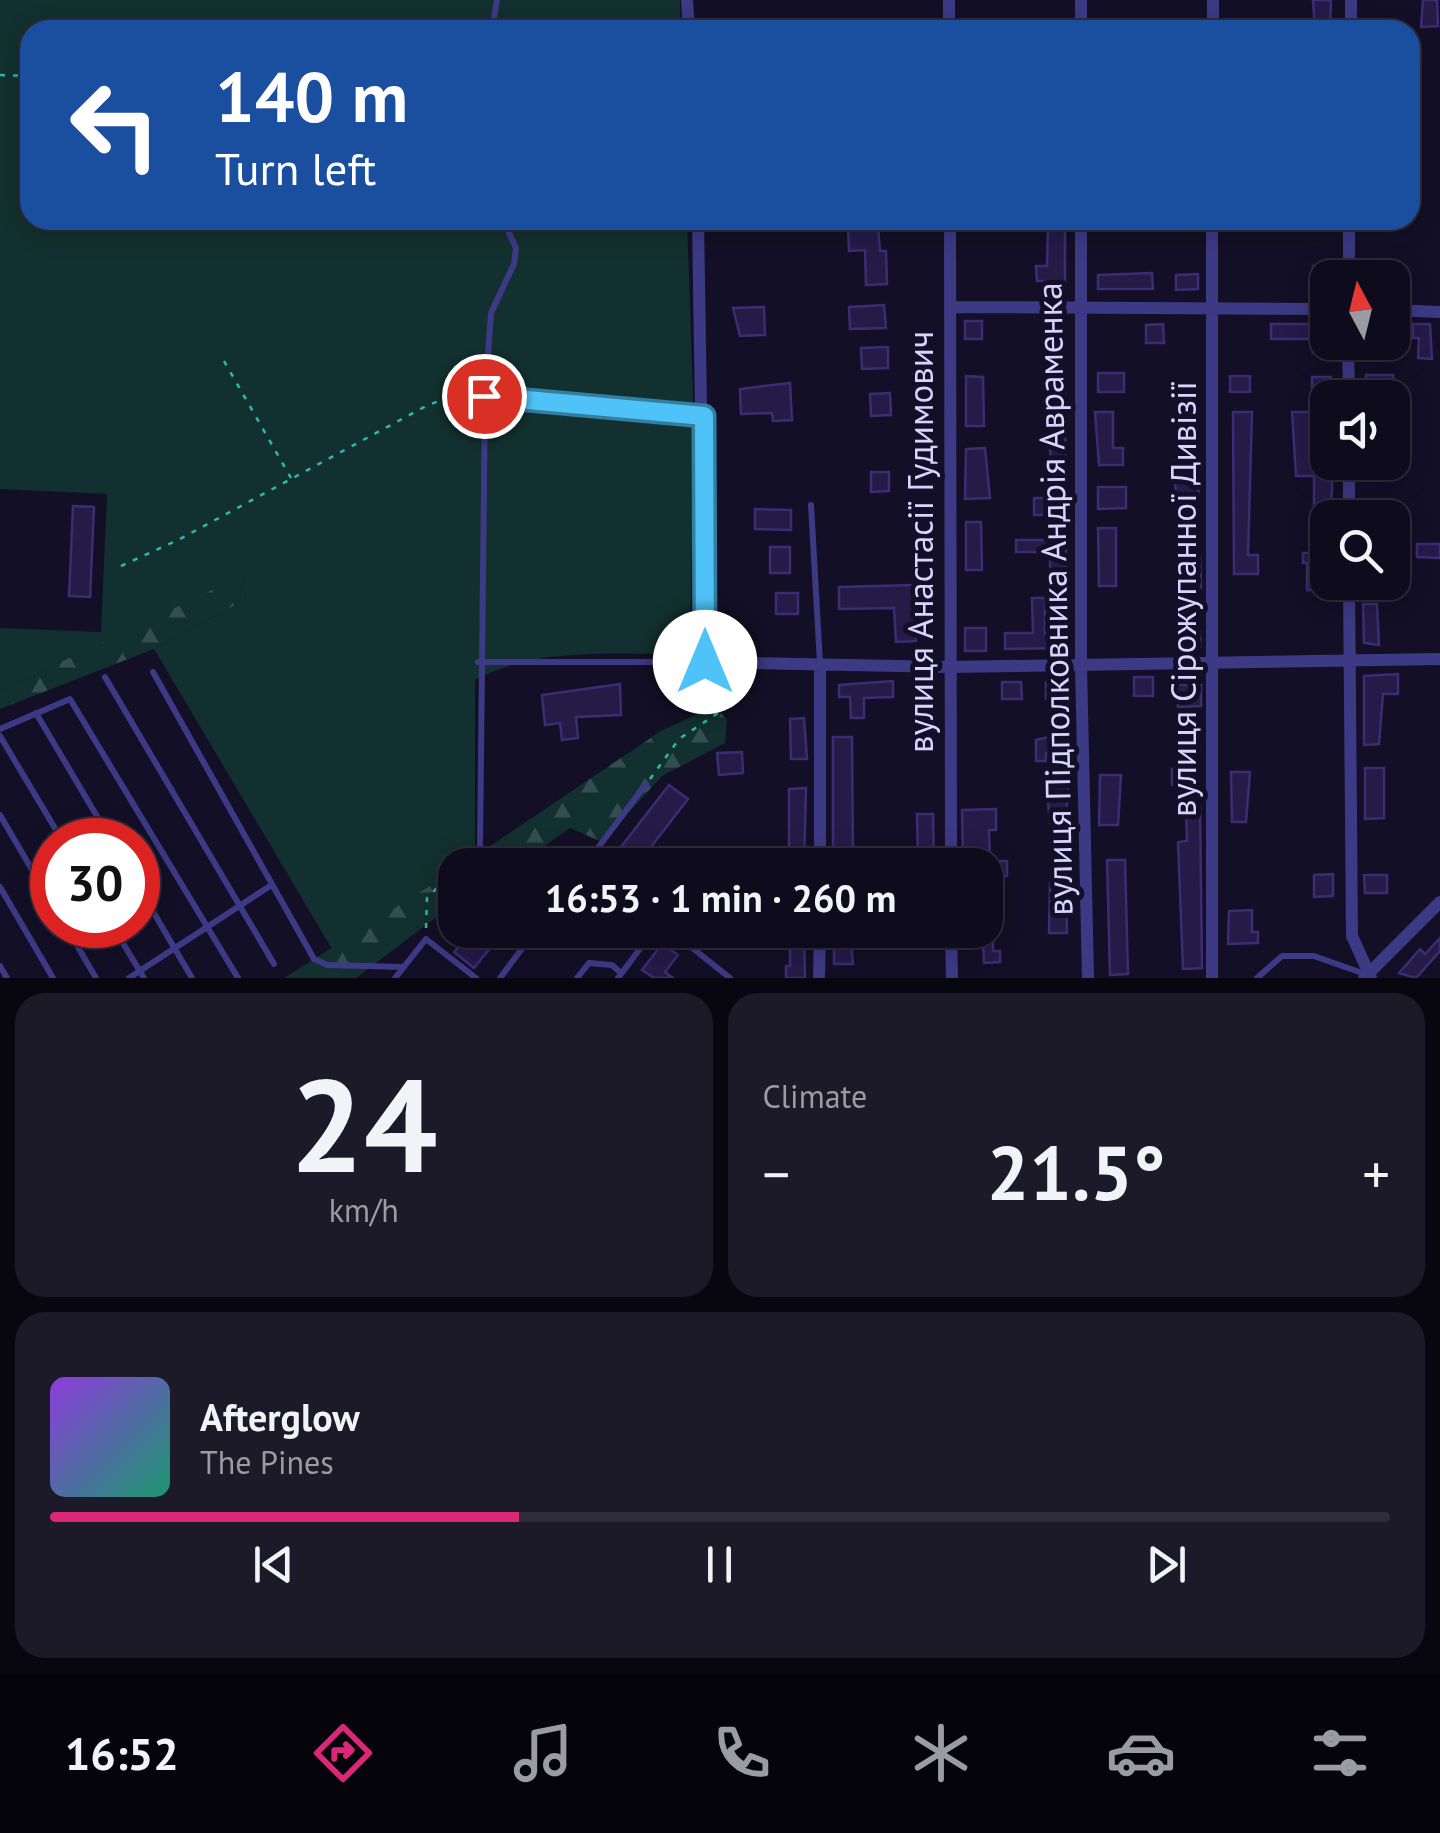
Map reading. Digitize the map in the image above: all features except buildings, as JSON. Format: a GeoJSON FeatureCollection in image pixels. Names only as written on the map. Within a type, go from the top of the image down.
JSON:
{"type":"FeatureCollection","features":[{"type":"Feature","properties":{"kind":"street"},"geometry":{"type":"LineString","coordinates":[[698,230],[705,662],[949,667],[1440,659]]}},
{"type":"Feature","properties":{"kind":"street","name":"вулиця Анастасії Гудимович"},"geometry":{"type":"LineString","coordinates":[[950,230],[951,848]]}},
{"type":"Feature","properties":{"kind":"street","name":"вулиця Підполковника Андрія Авраменка"},"geometry":{"type":"LineString","coordinates":[[1081,230],[1081,665],[1088,978]]}},
{"type":"Feature","properties":{"kind":"street","name":"вулиця Сірожупанної Дивізії"},"geometry":{"type":"LineString","coordinates":[[1212,230],[1212,978]]}},
{"type":"Feature","properties":{"kind":"street"},"geometry":{"type":"LineString","coordinates":[[1349,230],[1349,260]]}},
{"type":"Feature","properties":{"kind":"street"},"geometry":{"type":"LineString","coordinates":[[950,306],[1310,309]]}},
{"type":"Feature","properties":{"kind":"street"},"geometry":{"type":"LineString","coordinates":[[1410,311],[1440,312]]}},
{"type":"Feature","properties":{"kind":"street"},"geometry":{"type":"LineString","coordinates":[[1349,600],[1352,936],[1367,977],[1440,902]]}},
{"type":"Feature","properties":{"kind":"street"},"geometry":{"type":"LineString","coordinates":[[820,664],[820,848]]}},
{"type":"Feature","properties":{"kind":"street"},"geometry":{"type":"LineString","coordinates":[[820,948],[820,978]]}},
{"type":"Feature","properties":{"kind":"street"},"geometry":{"type":"LineString","coordinates":[[951,948],[952,978]]}},
{"type":"Feature","properties":{"kind":"lane"},"geometry":{"type":"LineString","coordinates":[[480,846],[478,662],[484,396],[491,313],[514,264],[516,248],[507,230]]}},
{"type":"Feature","properties":{"kind":"lane"},"geometry":{"type":"LineString","coordinates":[[484,396],[704,416]]}},
{"type":"Feature","properties":{"kind":"lane"},"geometry":{"type":"LineString","coordinates":[[811,505],[820,664]]}},
{"type":"Feature","properties":{"kind":"lane"},"geometry":{"type":"LineString","coordinates":[[478,662],[705,662]]}},
{"type":"Feature","properties":{"kind":"lane"},"geometry":{"type":"LineString","coordinates":[[153,672],[314,960],[327,965],[404,967]]}},
{"type":"Feature","properties":{"kind":"lane"},"geometry":{"type":"LineString","coordinates":[[105,677],[274,964]]}},
{"type":"Feature","properties":{"kind":"lane"},"geometry":{"type":"LineString","coordinates":[[0,728],[70,699],[238,978]]}},
{"type":"Feature","properties":{"kind":"lane"},"geometry":{"type":"LineString","coordinates":[[36,713],[98,818]]}},
{"type":"Feature","properties":{"kind":"lane"},"geometry":{"type":"LineString","coordinates":[[0,736],[49,818]]}},
{"type":"Feature","properties":{"kind":"lane"},"geometry":{"type":"LineString","coordinates":[[598,848],[646,784]]}},
{"type":"Feature","properties":{"kind":"lane"},"geometry":{"type":"LineString","coordinates":[[0,815],[30,866]]}},
{"type":"Feature","properties":{"kind":"lane"},"geometry":{"type":"LineString","coordinates":[[128,978],[142,974],[174,948],[270,886]]}},
{"type":"Feature","properties":{"kind":"lane"},"geometry":{"type":"LineString","coordinates":[[0,887],[53,978]]}},
{"type":"Feature","properties":{"kind":"lane"},"geometry":{"type":"LineString","coordinates":[[160,924],[192,978]]}},
{"type":"Feature","properties":{"kind":"lane"},"geometry":{"type":"LineString","coordinates":[[395,978],[426,940],[476,978]]}},
{"type":"Feature","properties":{"kind":"lane"},"geometry":{"type":"LineString","coordinates":[[78,948],[96,978]]}},
{"type":"Feature","properties":{"kind":"lane"},"geometry":{"type":"LineString","coordinates":[[126,948],[142,974]]}},
{"type":"Feature","properties":{"kind":"lane"},"geometry":{"type":"LineString","coordinates":[[500,978],[522,948]]}},
{"type":"Feature","properties":{"kind":"lane"},"geometry":{"type":"LineString","coordinates":[[577,978],[590,963],[612,965],[620,976],[641,948]]}},
{"type":"Feature","properties":{"kind":"lane"},"geometry":{"type":"LineString","coordinates":[[692,948],[730,978]]}},
{"type":"Feature","properties":{"kind":"lane"},"geometry":{"type":"LineString","coordinates":[[1258,978],[1282,956],[1314,956],[1367,977]]}},
{"type":"Feature","properties":{"kind":"lane"},"geometry":{"type":"LineString","coordinates":[[0,966],[7,978]]}},
{"type":"Feature","properties":{"kind":"path"},"geometry":{"type":"LineString","coordinates":[[224,360],[292,479]]}},
{"type":"Feature","properties":{"kind":"path"},"geometry":{"type":"LineString","coordinates":[[121,566],[456,394],[484,406]]}},
{"type":"Feature","properties":{"kind":"path"},"geometry":{"type":"LineString","coordinates":[[646,784],[679,740],[733,702],[732,664]]}},
{"type":"Feature","properties":{"kind":"path"},"geometry":{"type":"LineString","coordinates":[[426,940],[427,898],[438,887]]}},
{"type":"Feature","properties":{"kind":"green space"},"geometry":{"type":"Polygon","coordinates":[[[0,0],[680,0],[681,20],[20,20],[20,230],[687,230],[694,424],[690,654],[552,657],[499,669],[475,680],[475,848],[438,848],[438,881],[332,949],[154,649],[239,603],[244,576],[0,691],[0,628],[101,632],[107,494],[0,489],[0,0]]]}},
{"type":"Feature","properties":{"kind":"green space"},"geometry":{"type":"Polygon","coordinates":[[[244,575],[239,603],[154,649],[0,709],[0,691],[244,575]]]}},
{"type":"Feature","properties":{"kind":"green space"},"geometry":{"type":"Polygon","coordinates":[[[715,706],[727,720],[725,743],[662,776],[602,842],[570,828],[542,848],[487,848],[661,731],[715,706]]]}},
{"type":"Feature","properties":{"kind":"green space"},"geometry":{"type":"Polygon","coordinates":[[[438,881],[438,916],[356,978],[284,978],[438,881]]]}},
{"type":"Feature","properties":{"kind":"route"},"geometry":{"type":"LineString","coordinates":[[484,396],[704,416],[705,662]]}}]}
